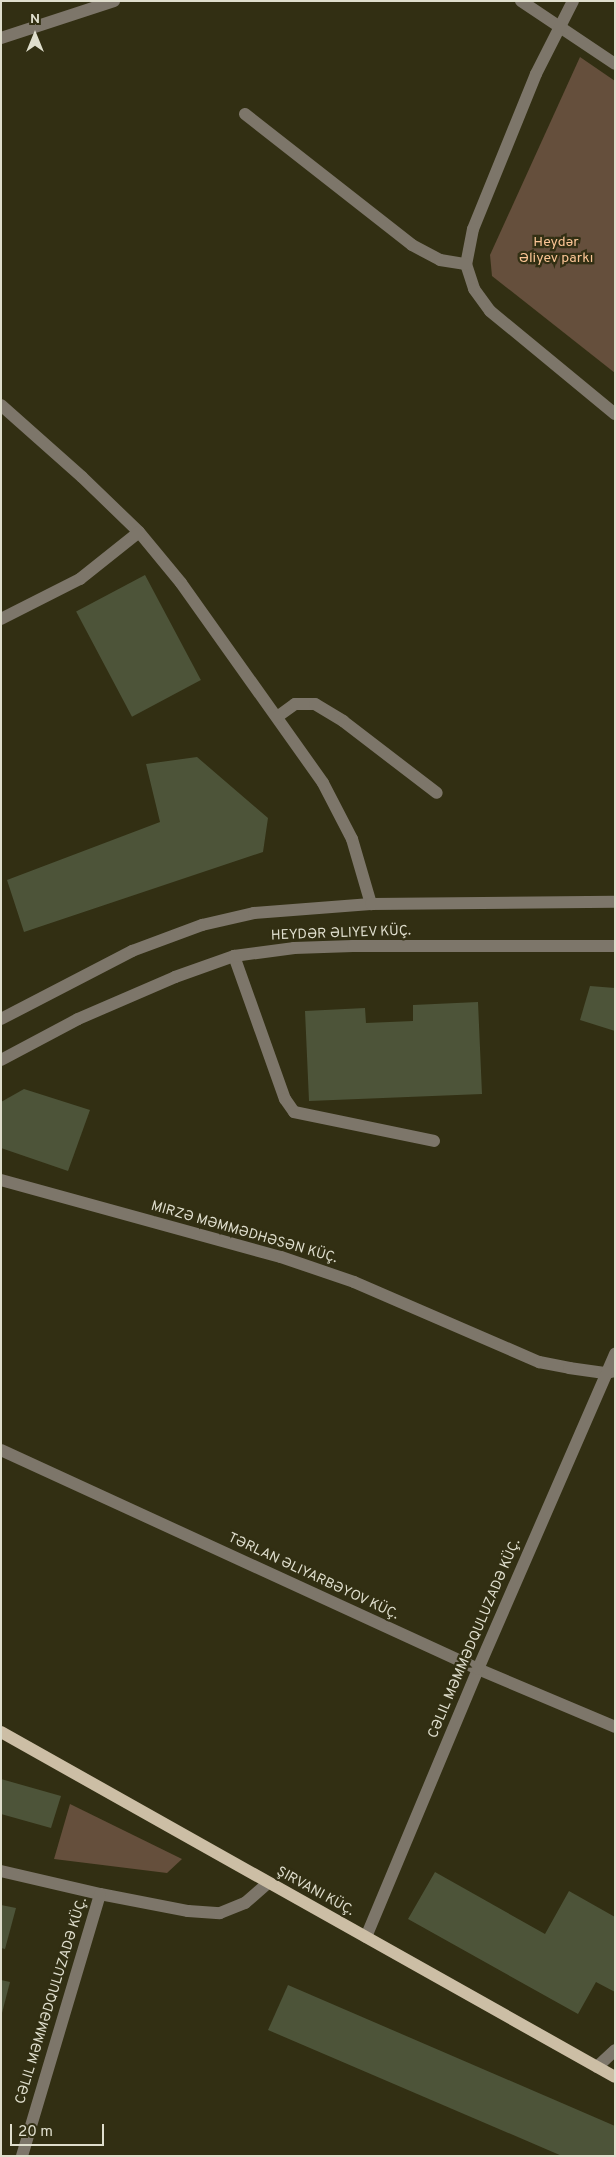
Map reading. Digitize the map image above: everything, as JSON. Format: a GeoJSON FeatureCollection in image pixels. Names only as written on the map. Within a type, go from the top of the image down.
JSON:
{"type":"FeatureCollection","features":[{"type":"Feature","properties":{"kind":"main road","name":"ŞIRVANI KÜÇ."},"geometry":{"type":"LineString","coordinates":[[1,1732],[615,2077]]}},
{"type":"Feature","properties":{"kind":"street"},"geometry":{"type":"LineString","coordinates":[[1,38],[114,1]]}},
{"type":"Feature","properties":{"kind":"street"},"geometry":{"type":"LineString","coordinates":[[521,1],[615,64]]}},
{"type":"Feature","properties":{"kind":"street"},"geometry":{"type":"LineString","coordinates":[[573,1],[558,27],[536,74],[473,229],[466,264],[474,289],[490,311],[615,414]]}},
{"type":"Feature","properties":{"kind":"street"},"geometry":{"type":"LineString","coordinates":[[245,114],[412,245],[440,260],[466,264]]}},
{"type":"Feature","properties":{"kind":"street"},"geometry":{"type":"LineString","coordinates":[[1,405],[82,477],[139,532],[181,583],[322,783],[352,839],[371,904]]}},
{"type":"Feature","properties":{"kind":"street"},"geometry":{"type":"LineString","coordinates":[[1,619],[80,579],[139,532]]}},
{"type":"Feature","properties":{"kind":"street"},"geometry":{"type":"LineString","coordinates":[[277,717],[294,704],[315,704],[343,720],[437,793]]}},
{"type":"Feature","properties":{"kind":"street"},"geometry":{"type":"LineString","coordinates":[[1,1019],[132,951],[202,925],[254,913],[371,904],[615,902]]}},
{"type":"Feature","properties":{"kind":"street","name":"HEYDƏR ƏLIYEV KÜÇ."},"geometry":{"type":"LineString","coordinates":[[1,1060],[78,1019],[175,977],[234,956],[294,948],[353,946],[615,946]]}},
{"type":"Feature","properties":{"kind":"street"},"geometry":{"type":"LineString","coordinates":[[234,956],[285,1099],[294,1112],[434,1141]]}},
{"type":"Feature","properties":{"kind":"street","name":"MIRZƏ MƏMMƏDHƏSƏN KÜÇ."},"geometry":{"type":"LineString","coordinates":[[1,1180],[282,1257],[354,1282],[540,1362],[610,1372]]}},
{"type":"Feature","properties":{"kind":"street","name":"CƏLIL MƏMMƏDQULUZADƏ KÜÇ."},"geometry":{"type":"LineString","coordinates":[[366,1937],[478,1669],[610,1372],[615,1354]]}},
{"type":"Feature","properties":{"kind":"street","name":"TƏRLAN ƏLIYARBƏYOV KÜÇ."},"geometry":{"type":"LineString","coordinates":[[1,1450],[478,1669],[615,1727]]}},
{"type":"Feature","properties":{"kind":"street","name":"CƏLIL MƏMMƏDQULUZADƏ KÜÇ."},"geometry":{"type":"LineString","coordinates":[[1,1871],[100,1894],[22,2156]]}},
{"type":"Feature","properties":{"kind":"street"},"geometry":{"type":"LineString","coordinates":[[100,1894],[188,1911],[220,1913],[245,1903],[268,1883]]}},
{"type":"Feature","properties":{"kind":"street"},"geometry":{"type":"LineString","coordinates":[[597,2067],[615,2050]]}},
{"type":"Feature","properties":{"kind":"green space","name":"Heydər Əliyev parkı"},"geometry":{"type":"Polygon","coordinates":[[[580,57],[615,81],[615,373],[492,276],[490,255],[580,57]]]}},
{"type":"Feature","properties":{"kind":"green space"},"geometry":{"type":"Polygon","coordinates":[[[70,1804],[182,1859],[167,1873],[54,1859],[70,1804]]]}},
{"type":"Feature","properties":{"kind":"building"},"geometry":{"type":"Polygon","coordinates":[[[145,575],[201,680],[132,717],[76,612],[145,575]]]}},
{"type":"Feature","properties":{"kind":"building"},"geometry":{"type":"Polygon","coordinates":[[[197,757],[268,818],[263,852],[24,932],[7,880],[160,822],[146,764],[197,757]]]}},
{"type":"Feature","properties":{"kind":"building"},"geometry":{"type":"Polygon","coordinates":[[[590,986],[615,988],[615,1031],[580,1020],[590,986]]]}},
{"type":"Feature","properties":{"kind":"building"},"geometry":{"type":"Polygon","coordinates":[[[478,1002],[482,1094],[309,1101],[305,1011],[365,1008],[366,1023],[413,1021],[413,1005],[478,1002]]]}},
{"type":"Feature","properties":{"kind":"building"},"geometry":{"type":"Polygon","coordinates":[[[24,1089],[90,1110],[68,1171],[1,1148],[1,1102],[24,1089]]]}},
{"type":"Feature","properties":{"kind":"building"},"geometry":{"type":"Polygon","coordinates":[[[1,1779],[61,1796],[51,1828],[1,1814],[1,1779]]]}},
{"type":"Feature","properties":{"kind":"building"},"geometry":{"type":"Polygon","coordinates":[[[435,1872],[545,1934],[569,1891],[615,1917],[615,1992],[596,1982],[578,2014],[408,1919],[435,1872]]]}},
{"type":"Feature","properties":{"kind":"building"},"geometry":{"type":"Polygon","coordinates":[[[1,1905],[16,1908],[5,1949],[1,1948],[1,1905]]]}},
{"type":"Feature","properties":{"kind":"building"},"geometry":{"type":"Polygon","coordinates":[[[1,1980],[10,1982],[2,2013],[1,2013],[1,1980]]]}},
{"type":"Feature","properties":{"kind":"building"},"geometry":{"type":"Polygon","coordinates":[[[288,1985],[615,2126],[615,2156],[562,2156],[268,2030],[288,1985]]]}}]}
